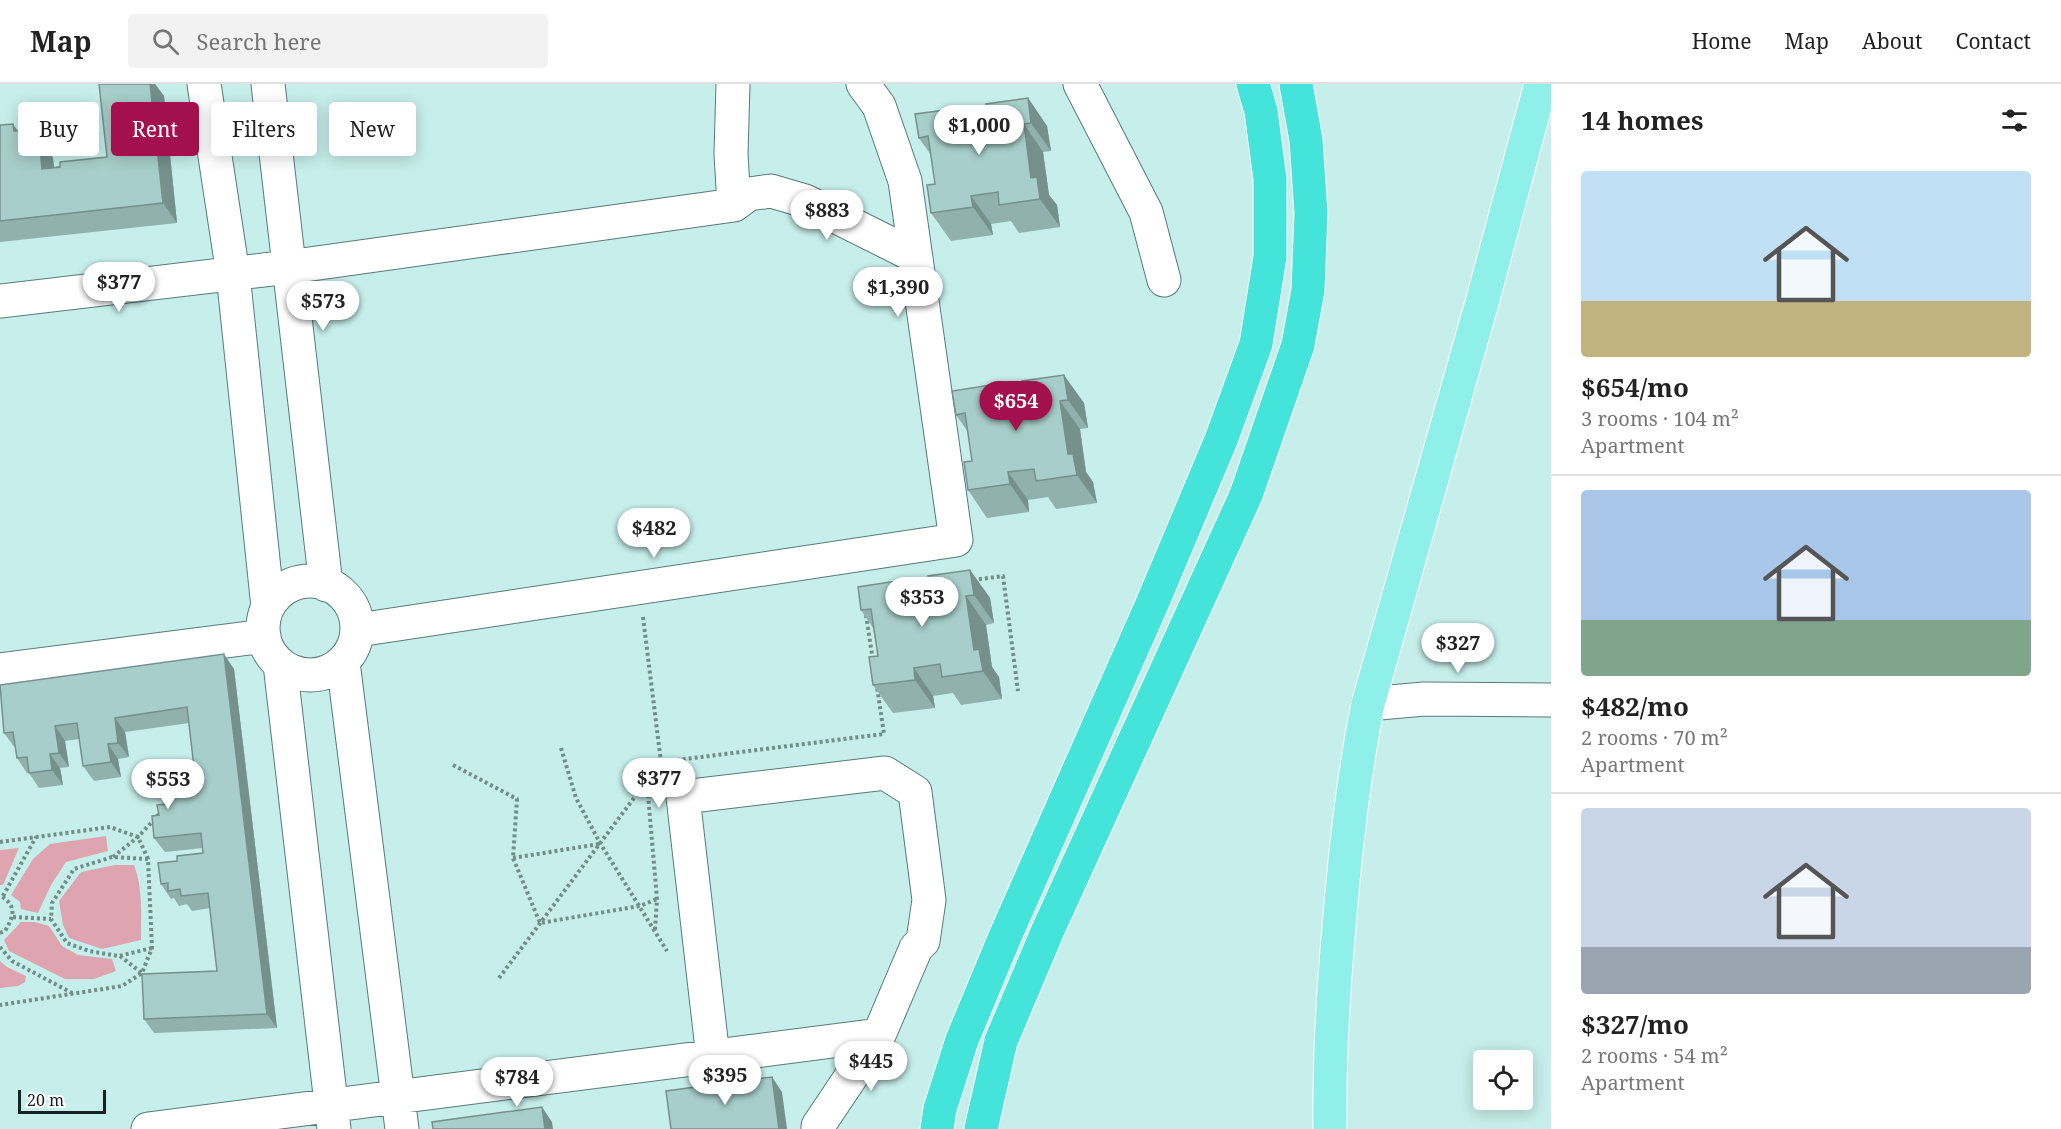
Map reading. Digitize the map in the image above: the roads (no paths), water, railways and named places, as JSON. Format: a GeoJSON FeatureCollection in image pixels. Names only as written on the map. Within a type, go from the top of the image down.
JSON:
{"type":"FeatureCollection","features":[{"type":"Feature","properties":{"kind":"highway"},"geometry":{"type":"LineString","coordinates":[[937,1129],[940,1109],[966,1030],[1166,571],[1221,440],[1256,344],[1270,257],[1270,179],[1261,111],[1253,84]]}},
{"type":"Feature","properties":{"kind":"highway"},"geometry":{"type":"LineString","coordinates":[[981,1129],[1001,1041],[1048,930],[1246,495],[1298,345],[1308,290],[1311,213],[1306,140],[1296,84]]}},
{"type":"Feature","properties":{"kind":"main road"},"geometry":{"type":"LineString","coordinates":[[1330,1129],[1329,1077],[1343,870],[1357,761],[1368,704],[1483,299],[1541,84]]}},
{"type":"Feature","properties":{"kind":"street"},"geometry":{"type":"LineString","coordinates":[[204,84],[232,274],[266,621],[270,651],[280,664],[295,672],[312,675],[329,672],[343,662],[354,647],[358,630],[352,603],[326,585],[314,580],[295,583],[279,592],[266,621]]}},
{"type":"Feature","properties":{"kind":"street"},"geometry":{"type":"LineString","coordinates":[[268,84],[326,585]]}},
{"type":"Feature","properties":{"kind":"street"},"geometry":{"type":"LineString","coordinates":[[733,84],[731,154],[734,205]]}},
{"type":"Feature","properties":{"kind":"street"},"geometry":{"type":"LineString","coordinates":[[358,630],[956,540],[905,181],[879,106],[863,84]]}},
{"type":"Feature","properties":{"kind":"street"},"geometry":{"type":"LineString","coordinates":[[1080,84],[1146,212],[1164,280]]}},
{"type":"Feature","properties":{"kind":"street"},"geometry":{"type":"LineString","coordinates":[[0,301],[290,267],[734,205],[749,194],[771,191],[806,201],[915,256]]}},
{"type":"Feature","properties":{"kind":"street"},"geometry":{"type":"LineString","coordinates":[[0,670],[266,621]]}},
{"type":"Feature","properties":{"kind":"street"},"geometry":{"type":"LineString","coordinates":[[343,662],[402,1129]]}},
{"type":"Feature","properties":{"kind":"street"},"geometry":{"type":"LineString","coordinates":[[280,664],[333,1117]]}},
{"type":"Feature","properties":{"kind":"street"},"geometry":{"type":"LineString","coordinates":[[1368,704],[1424,699],[1551,700]]}},
{"type":"Feature","properties":{"kind":"street"},"geometry":{"type":"LineString","coordinates":[[713,1057],[683,797],[885,773],[915,792],[929,900],[924,941],[916,948],[879,1035],[818,1129]]}},
{"type":"Feature","properties":{"kind":"street"},"geometry":{"type":"LineString","coordinates":[[148,1129],[333,1117],[398,1097],[879,1035]]}}]}
